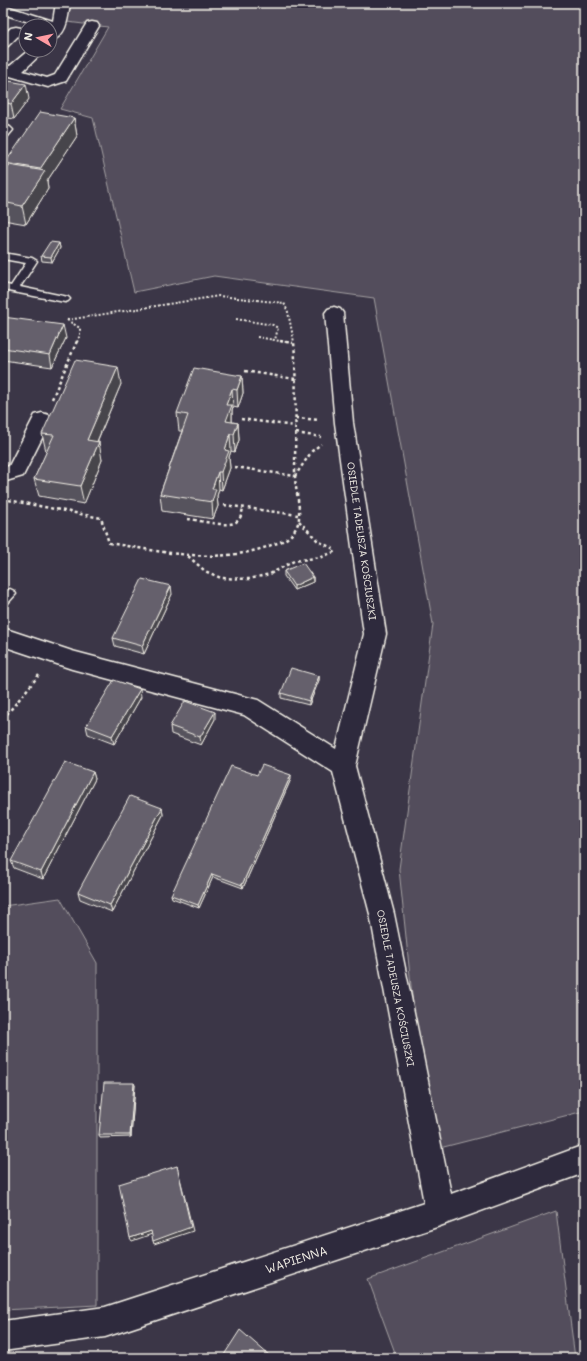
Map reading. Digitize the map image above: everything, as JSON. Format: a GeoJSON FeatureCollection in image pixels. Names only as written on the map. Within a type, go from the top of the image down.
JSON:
{"type":"FeatureCollection","features":[{"type":"Feature","properties":{"kind":"street"},"geometry":{"type":"LineString","coordinates":[[58,19],[63,3]]}},
{"type":"Feature","properties":{"kind":"street"},"geometry":{"type":"LineString","coordinates":[[3,9],[23,18]]}},
{"type":"Feature","properties":{"kind":"street"},"geometry":{"type":"LineString","coordinates":[[8,71],[48,82],[61,78],[92,26]]}},
{"type":"Feature","properties":{"kind":"street"},"geometry":{"type":"LineString","coordinates":[[4,42],[16,31]]}},
{"type":"Feature","properties":{"kind":"street"},"geometry":{"type":"LineString","coordinates":[[8,71],[27,58]]}},
{"type":"Feature","properties":{"kind":"street","name":"OSIEDLE TADEUSZA KOŚCIUSZKI"},"geometry":{"type":"LineString","coordinates":[[334,313],[339,437],[364,559],[375,634],[343,766],[382,914],[440,1212]]}},
{"type":"Feature","properties":{"kind":"street"},"geometry":{"type":"LineString","coordinates":[[3,475],[16,471],[42,420]]}},
{"type":"Feature","properties":{"kind":"street"},"geometry":{"type":"LineString","coordinates":[[3,637],[72,660],[250,707],[343,766]]}},
{"type":"Feature","properties":{"kind":"street","name":"WAPIENNA"},"geometry":{"type":"LineString","coordinates":[[3,1336],[105,1322],[440,1212],[584,1159]]}},
{"type":"Feature","properties":{"kind":"lane"},"geometry":{"type":"LineString","coordinates":[[3,256],[32,261],[14,290]]}},
{"type":"Feature","properties":{"kind":"lane"},"geometry":{"type":"LineString","coordinates":[[3,288],[65,299]]}},
{"type":"Feature","properties":{"kind":"path"},"geometry":{"type":"LineString","coordinates":[[3,500],[101,518],[109,543],[187,555],[233,554],[281,543],[296,531],[299,521],[295,476],[295,379],[293,343],[288,310],[284,303],[219,296],[67,320]]}},
{"type":"Feature","properties":{"kind":"path"},"geometry":{"type":"LineString","coordinates":[[42,420],[80,335],[80,328],[74,323],[60,318]]}},
{"type":"Feature","properties":{"kind":"path"},"geometry":{"type":"LineString","coordinates":[[236,319],[274,325],[278,328],[275,340]]}},
{"type":"Feature","properties":{"kind":"path"},"geometry":{"type":"LineString","coordinates":[[257,337],[293,343]]}},
{"type":"Feature","properties":{"kind":"path"},"geometry":{"type":"LineString","coordinates":[[245,370],[295,379]]}},
{"type":"Feature","properties":{"kind":"path"},"geometry":{"type":"LineString","coordinates":[[242,419],[295,426]]}},
{"type":"Feature","properties":{"kind":"path"},"geometry":{"type":"LineString","coordinates":[[296,433],[339,437]]}},
{"type":"Feature","properties":{"kind":"path"},"geometry":{"type":"LineString","coordinates":[[295,476],[312,452],[339,437]]}},
{"type":"Feature","properties":{"kind":"path"},"geometry":{"type":"LineString","coordinates":[[235,466],[295,476]]}},
{"type":"Feature","properties":{"kind":"path"},"geometry":{"type":"LineString","coordinates":[[224,505],[298,515]]}},
{"type":"Feature","properties":{"kind":"path"},"geometry":{"type":"LineString","coordinates":[[188,519],[233,524],[241,517],[243,508]]}},
{"type":"Feature","properties":{"kind":"path"},"geometry":{"type":"LineString","coordinates":[[299,521],[318,541],[337,551],[364,559]]}},
{"type":"Feature","properties":{"kind":"path"},"geometry":{"type":"LineString","coordinates":[[187,555],[204,571],[222,578],[249,579],[270,574],[294,561],[322,557],[337,551]]}},
{"type":"Feature","properties":{"kind":"path"},"geometry":{"type":"LineString","coordinates":[[3,719],[40,676],[36,670]]}},
{"type":"Feature","properties":{"kind":"shaded area"},"geometry":{"type":"Polygon","coordinates":[[[71,3],[584,3],[584,1111],[428,1151],[399,869],[433,624],[374,298],[214,276],[134,292],[93,118],[60,109],[108,27],[67,22],[71,3]]]}},
{"type":"Feature","properties":{"kind":"shaded area"},"geometry":{"type":"Polygon","coordinates":[[[60,898],[97,963],[97,1305],[3,1310],[3,906],[60,898]]]}},
{"type":"Feature","properties":{"kind":"shaded area"},"geometry":{"type":"Polygon","coordinates":[[[556,1211],[575,1358],[397,1358],[368,1279],[556,1211]]]}},
{"type":"Feature","properties":{"kind":"building"},"geometry":{"type":"Polygon","coordinates":[[[3,80],[26,84],[11,104],[3,102],[3,80]]]}},
{"type":"Feature","properties":{"kind":"building"},"geometry":{"type":"Polygon","coordinates":[[[40,112],[74,118],[40,169],[5,163],[40,112]]]}},
{"type":"Feature","properties":{"kind":"building"},"geometry":{"type":"Polygon","coordinates":[[[9,165],[45,171],[22,206],[3,202],[3,174],[9,165]]]}},
{"type":"Feature","properties":{"kind":"building"},"geometry":{"type":"Polygon","coordinates":[[[50,242],[59,243],[51,257],[41,256],[50,242]]]}},
{"type":"Feature","properties":{"kind":"building"},"geometry":{"type":"Polygon","coordinates":[[[3,317],[63,325],[50,355],[3,348],[3,317]]]}},
{"type":"Feature","properties":{"kind":"building"},"geometry":{"type":"Polygon","coordinates":[[[75,360],[118,367],[87,440],[99,442],[80,486],[34,479],[54,435],[42,434],[75,360]]]}},
{"type":"Feature","properties":{"kind":"building"},"geometry":{"type":"Polygon","coordinates":[[[194,368],[242,376],[237,390],[232,389],[226,405],[232,405],[226,421],[238,423],[234,434],[230,434],[225,450],[229,451],[221,472],[218,472],[212,489],[216,489],[212,502],[160,494],[188,415],[177,413],[194,368]]]}},
{"type":"Feature","properties":{"kind":"building"},"geometry":{"type":"Polygon","coordinates":[[[303,563],[313,577],[294,586],[284,571],[303,563]]]}},
{"type":"Feature","properties":{"kind":"building"},"geometry":{"type":"Polygon","coordinates":[[[142,579],[171,586],[142,646],[113,638],[142,579]]]}},
{"type":"Feature","properties":{"kind":"building"},"geometry":{"type":"Polygon","coordinates":[[[291,668],[319,676],[309,701],[281,693],[291,668]]]}},
{"type":"Feature","properties":{"kind":"building"},"geometry":{"type":"Polygon","coordinates":[[[114,680],[140,689],[112,736],[86,726],[114,680]]]}},
{"type":"Feature","properties":{"kind":"building"},"geometry":{"type":"Polygon","coordinates":[[[185,701],[215,712],[200,737],[170,726],[185,701]]]}},
{"type":"Feature","properties":{"kind":"building"},"geometry":{"type":"Polygon","coordinates":[[[65,762],[93,772],[41,872],[11,861],[65,762]]]}},
{"type":"Feature","properties":{"kind":"building"},"geometry":{"type":"Polygon","coordinates":[[[262,765],[291,775],[242,885],[212,874],[198,905],[171,895],[231,766],[257,775],[262,765]]]}},
{"type":"Feature","properties":{"kind":"building"},"geometry":{"type":"Polygon","coordinates":[[[130,796],[162,808],[110,905],[78,892],[130,796]]]}},
{"type":"Feature","properties":{"kind":"building"},"geometry":{"type":"Polygon","coordinates":[[[104,1083],[134,1083],[130,1135],[99,1135],[104,1083]]]}},
{"type":"Feature","properties":{"kind":"building"},"geometry":{"type":"Polygon","coordinates":[[[177,1166],[191,1227],[153,1241],[151,1231],[130,1238],[119,1184],[177,1166]]]}},
{"type":"Feature","properties":{"kind":"building"},"geometry":{"type":"Polygon","coordinates":[[[240,1330],[270,1356],[269,1358],[222,1358],[240,1330]]]}}]}
